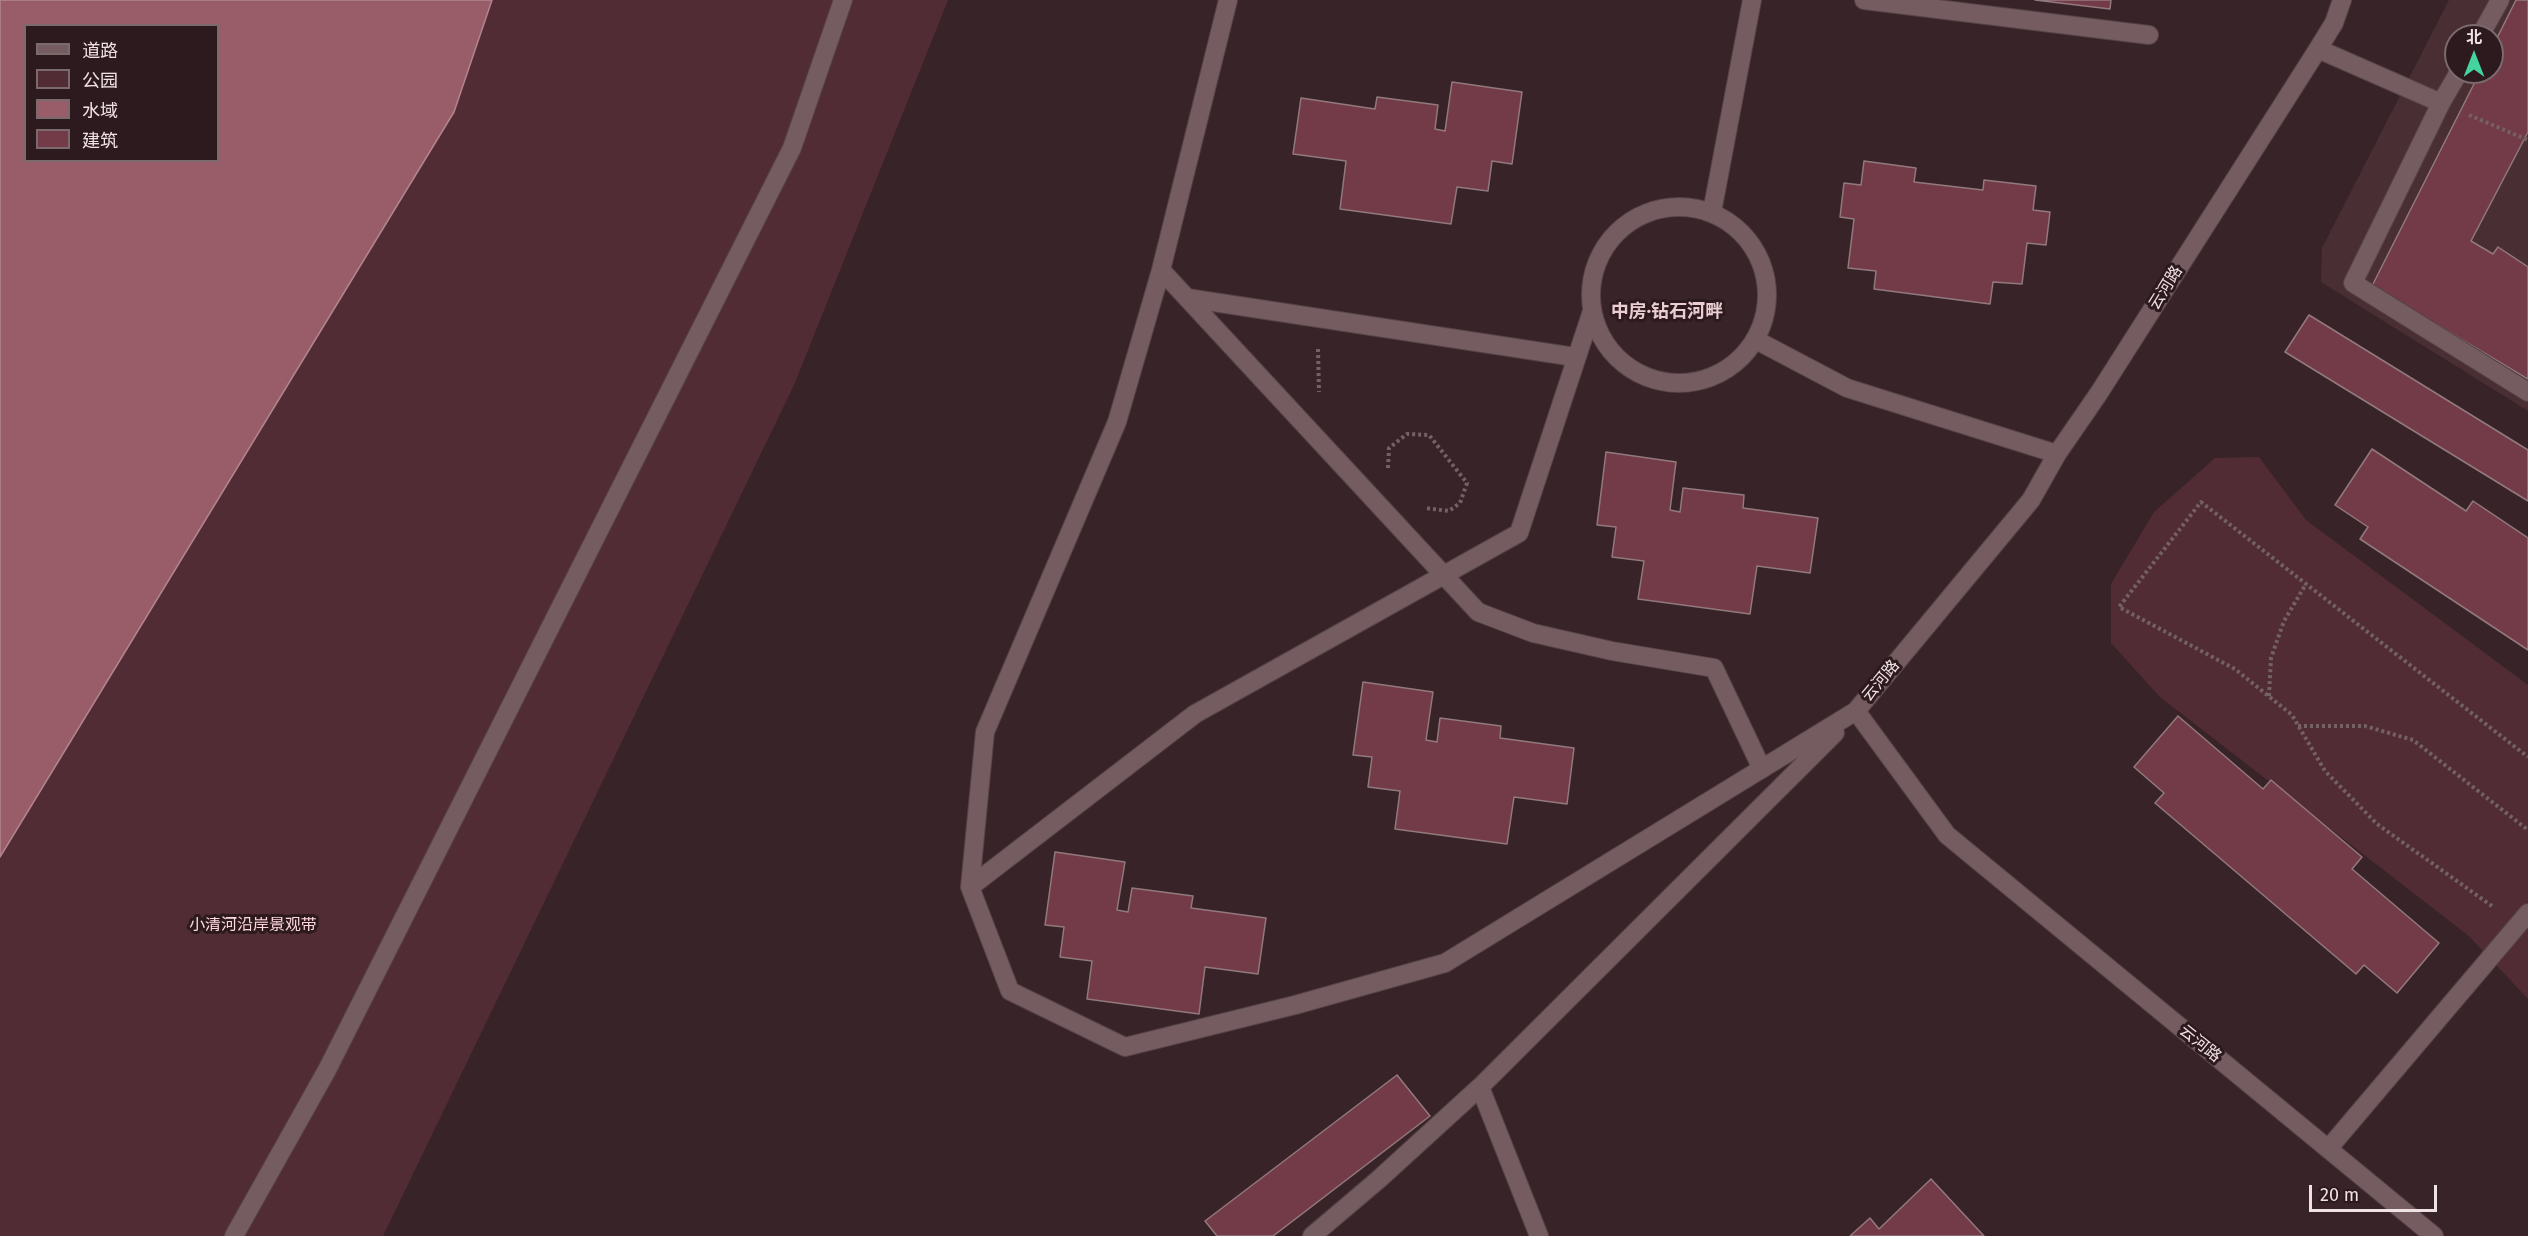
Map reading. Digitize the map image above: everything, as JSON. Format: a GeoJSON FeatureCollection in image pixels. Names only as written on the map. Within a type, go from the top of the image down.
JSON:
{"type":"FeatureCollection","features":[{"type":"Feature","properties":{"kind":"street"},"geometry":{"type":"LineString","coordinates":[[234,1236],[332,1059],[792,148],[843,0]]}},
{"type":"Feature","properties":{"kind":"street"},"geometry":{"type":"LineString","coordinates":[[1228,0],[1161,270],[1117,422],[985,732],[970,887],[1010,991],[1125,1047],[1295,1005],[1445,963],[1856,711]]}},
{"type":"Feature","properties":{"kind":"street"},"geometry":{"type":"LineString","coordinates":[[1712,212],[1752,0]]}},
{"type":"Feature","properties":{"kind":"street"},"geometry":{"type":"LineString","coordinates":[[1864,0],[2150,35]]}},
{"type":"Feature","properties":{"kind":"street","name":"云河路"},"geometry":{"type":"LineString","coordinates":[[2342,0],[2334,22],[2318,49],[2099,393],[2057,454],[2031,500],[1856,711],[1947,835],[2434,1236]]}},
{"type":"Feature","properties":{"kind":"street"},"geometry":{"type":"LineString","coordinates":[[2487,24],[2500,0]]}},
{"type":"Feature","properties":{"kind":"street"},"geometry":{"type":"LineString","coordinates":[[2318,49],[2441,103]]}},
{"type":"Feature","properties":{"kind":"street"},"geometry":{"type":"LineString","coordinates":[[2452,84],[2353,283],[2528,393]]}},
{"type":"Feature","properties":{"kind":"street"},"geometry":{"type":"LineString","coordinates":[[1686,207],[1712,212],[1738,229],[1758,253],[1767,282],[1767,312],[1756,340],[1735,364],[1709,378],[1679,384],[1648,378],[1622,362],[1603,339],[1592,311],[1591,284],[1599,258],[1613,236],[1634,219],[1659,209],[1686,207]]}},
{"type":"Feature","properties":{"kind":"street"},"geometry":{"type":"LineString","coordinates":[[1161,270],[1442,576],[1478,612],[1533,633],[1612,651],[1714,668],[1762,769]]}},
{"type":"Feature","properties":{"kind":"street"},"geometry":{"type":"LineString","coordinates":[[1187,298],[1575,357]]}},
{"type":"Feature","properties":{"kind":"street"},"geometry":{"type":"LineString","coordinates":[[970,887],[1195,714],[1519,533],[1592,311]]}},
{"type":"Feature","properties":{"kind":"street"},"geometry":{"type":"LineString","coordinates":[[1756,340],[1847,388],[2057,454]]}},
{"type":"Feature","properties":{"kind":"street"},"geometry":{"type":"LineString","coordinates":[[1312,1236],[1378,1180],[1480,1087],[1856,711]]}},
{"type":"Feature","properties":{"kind":"street"},"geometry":{"type":"LineString","coordinates":[[2328,1149],[2523,919]]}},
{"type":"Feature","properties":{"kind":"street"},"geometry":{"type":"LineString","coordinates":[[1480,1087],[1539,1236]]}},
{"type":"Feature","properties":{"kind":"path"},"geometry":{"type":"LineString","coordinates":[[2441,103],[2528,140]]}},
{"type":"Feature","properties":{"kind":"path"},"geometry":{"type":"LineString","coordinates":[[1318,318],[1319,392],[1326,400]]}},
{"type":"Feature","properties":{"kind":"path"},"geometry":{"type":"LineString","coordinates":[[1388,468],[1389,448],[1407,434],[1429,435],[1467,483],[1460,503],[1449,511],[1424,508],[1417,500]]}},
{"type":"Feature","properties":{"kind":"path"},"geometry":{"type":"LineString","coordinates":[[1380,459],[1395,476]]}},
{"type":"Feature","properties":{"kind":"path"},"geometry":{"type":"LineString","coordinates":[[2523,919],[2377,824],[2325,771],[2292,715],[2235,669],[2119,607],[2201,502],[2528,757]]}},
{"type":"Feature","properties":{"kind":"path"},"geometry":{"type":"LineString","coordinates":[[2269,697],[2271,658],[2284,621],[2306,584]]}},
{"type":"Feature","properties":{"kind":"path"},"geometry":{"type":"LineString","coordinates":[[2298,726],[2365,726],[2413,741],[2528,830]]}},
{"type":"Feature","properties":{"kind":"shaded area"},"geometry":{"type":"Polygon","coordinates":[[[2449,0],[2528,0],[2528,411],[2321,282],[2322,248],[2449,0]]]}},
{"type":"Feature","properties":{"kind":"green space","name":"小清河沿岸景观带"},"geometry":{"type":"Polygon","coordinates":[[[492,0],[948,0],[794,385],[383,1236],[0,1236],[0,857],[454,112],[492,0]]]}},
{"type":"Feature","properties":{"kind":"green space"},"geometry":{"type":"Polygon","coordinates":[[[2259,457],[2306,520],[2528,685],[2528,999],[2469,936],[2160,697],[2111,643],[2111,584],[2154,512],[2215,458],[2259,457]]]}},
{"type":"Feature","properties":{"kind":"water"},"geometry":{"type":"Polygon","coordinates":[[[0,0],[492,0],[454,112],[0,857],[0,0]]]}},
{"type":"Feature","properties":{"kind":"building"},"geometry":{"type":"Polygon","coordinates":[[[2035,0],[2111,0],[2110,9],[2035,0]]]}},
{"type":"Feature","properties":{"kind":"building"},"geometry":{"type":"Polygon","coordinates":[[[2516,0],[2528,0],[2528,132],[2471,241],[2493,254],[2498,247],[2528,267],[2528,379],[2372,286],[2474,84],[2504,84],[2504,24],[2516,0]]]}},
{"type":"Feature","properties":{"kind":"building"},"geometry":{"type":"Polygon","coordinates":[[[1452,82],[1522,92],[1512,164],[1492,161],[1488,191],[1457,187],[1451,224],[1340,209],[1346,161],[1293,154],[1301,98],[1375,109],[1377,97],[1438,105],[1435,129],[1445,131],[1452,82]]]}},
{"type":"Feature","properties":{"kind":"building"},"geometry":{"type":"Polygon","coordinates":[[[1864,161],[1916,168],[1914,182],[1983,190],[1984,180],[2036,186],[2033,210],[2050,212],[2046,245],[2027,243],[2022,284],[1993,282],[1990,304],[1874,289],[1876,271],[1848,268],[1854,219],[1840,217],[1844,183],[1861,185],[1864,161]]]}},
{"type":"Feature","properties":{"kind":"building"},"geometry":{"type":"Polygon","coordinates":[[[2309,315],[2528,450],[2528,501],[2285,352],[2309,315]]]}},
{"type":"Feature","properties":{"kind":"building"},"geometry":{"type":"Polygon","coordinates":[[[2372,449],[2466,511],[2473,501],[2528,538],[2528,650],[2360,539],[2368,527],[2335,505],[2372,449]]]}},
{"type":"Feature","properties":{"kind":"building"},"geometry":{"type":"Polygon","coordinates":[[[1606,452],[1676,462],[1670,510],[1680,512],[1683,488],[1744,495],[1743,508],[1818,518],[1810,573],[1757,566],[1750,614],[1638,599],[1644,561],[1612,557],[1616,527],[1597,525],[1606,452]]]}},
{"type":"Feature","properties":{"kind":"building"},"geometry":{"type":"Polygon","coordinates":[[[1363,682],[1433,692],[1426,740],[1437,742],[1440,718],[1501,726],[1500,738],[1574,748],[1567,804],[1514,797],[1507,844],[1395,829],[1400,791],[1368,787],[1372,757],[1353,755],[1363,682]]]}},
{"type":"Feature","properties":{"kind":"building"},"geometry":{"type":"Polygon","coordinates":[[[2178,716],[2263,789],[2271,780],[2362,857],[2352,869],[2439,943],[2397,993],[2364,965],[2356,974],[2155,803],[2164,793],[2134,767],[2178,716]]]}},
{"type":"Feature","properties":{"kind":"building"},"geometry":{"type":"Polygon","coordinates":[[[1055,852],[1125,862],[1117,910],[1128,912],[1132,888],[1193,896],[1191,908],[1266,918],[1258,974],[1205,967],[1199,1014],[1087,999],[1092,961],[1060,957],[1064,927],[1045,925],[1055,852]]]}},
{"type":"Feature","properties":{"kind":"building"},"geometry":{"type":"Polygon","coordinates":[[[1397,1075],[1430,1116],[1273,1236],[1217,1236],[1205,1221],[1397,1075]]]}},
{"type":"Feature","properties":{"kind":"building"},"geometry":{"type":"Polygon","coordinates":[[[1931,1179],[1984,1236],[1850,1236],[1870,1218],[1879,1229],[1931,1179]]]}},
{"type":"Feature","properties":{"kind":"district","name":"中房·钻石河畔"},"geometry":{"type":"Point","coordinates":[1667,312]}}]}
